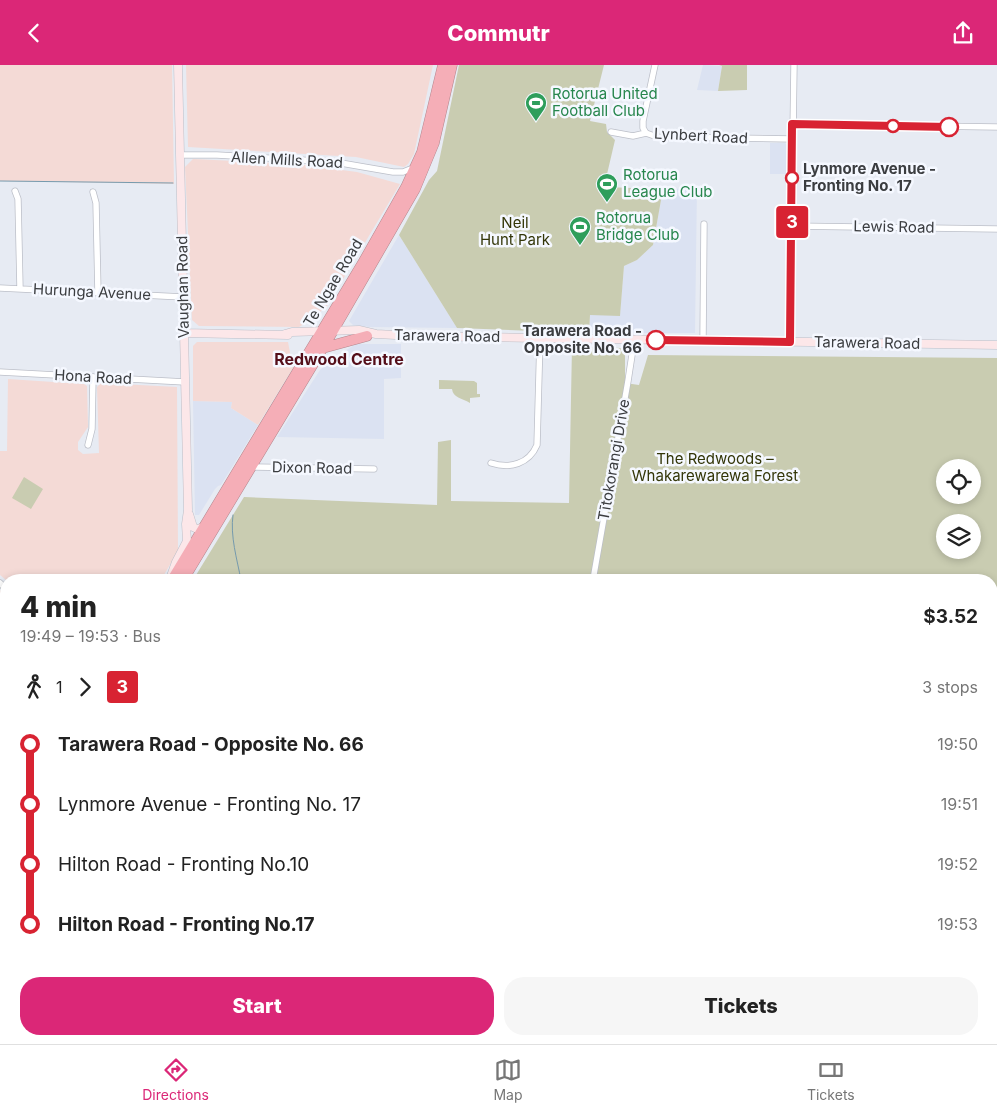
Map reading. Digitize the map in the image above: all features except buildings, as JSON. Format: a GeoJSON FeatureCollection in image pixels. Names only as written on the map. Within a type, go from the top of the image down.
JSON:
{"type":"FeatureCollection","features":[{"type":"Feature","properties":{"kind":"highway","name":"Te Ngae Road"},"geometry":{"type":"LineString","coordinates":[[187,574],[323,348],[326,333],[410,183],[429,128],[443,65]]}},
{"type":"Feature","properties":{"kind":"highway","name":"Te Ngae Road"},"geometry":{"type":"LineString","coordinates":[[175,574],[326,333],[434,143],[452,65]]}},
{"type":"Feature","properties":{"kind":"highway"},"geometry":{"type":"LineString","coordinates":[[323,348],[372,335]]}},
{"type":"Feature","properties":{"kind":"street","name":"Vaughan Road"},"geometry":{"type":"LineString","coordinates":[[178,65],[188,509],[190,523],[193,527],[197,529],[204,527]]}},
{"type":"Feature","properties":{"kind":"street"},"geometry":{"type":"LineString","coordinates":[[646,133],[643,128],[643,121],[655,65]]}},
{"type":"Feature","properties":{"kind":"street"},"geometry":{"type":"LineString","coordinates":[[790,342],[794,65]]}},
{"type":"Feature","properties":{"kind":"street"},"geometry":{"type":"LineString","coordinates":[[792,124],[997,127]]}},
{"type":"Feature","properties":{"kind":"street","name":"Lynbert Road"},"geometry":{"type":"LineString","coordinates":[[611,132],[633,136],[646,133],[657,137],[792,139]]}},
{"type":"Feature","properties":{"kind":"street","name":"Allen Mills Road"},"geometry":{"type":"LineString","coordinates":[[180,155],[216,155],[336,162],[393,172],[406,171],[418,163]]}},
{"type":"Feature","properties":{"kind":"street","name":"Allen Mills Road"},"geometry":{"type":"LineString","coordinates":[[393,172],[410,183]]}},
{"type":"Feature","properties":{"kind":"street"},"geometry":{"type":"LineString","coordinates":[[15,191],[18,199],[20,288]]}},
{"type":"Feature","properties":{"kind":"street"},"geometry":{"type":"LineString","coordinates":[[94,192],[96,203],[98,293]]}},
{"type":"Feature","properties":{"kind":"street"},"geometry":{"type":"LineString","coordinates":[[702,341],[704,224]]}},
{"type":"Feature","properties":{"kind":"street","name":"Lewis Road"},"geometry":{"type":"LineString","coordinates":[[792,226],[997,229]]}},
{"type":"Feature","properties":{"kind":"street","name":"Hurunga Avenue"},"geometry":{"type":"LineString","coordinates":[[0,288],[184,297]]}},
{"type":"Feature","properties":{"kind":"street","name":"Tarawera Road"},"geometry":{"type":"LineString","coordinates":[[184,333],[285,334],[293,336],[359,330],[372,335],[997,345]]}},
{"type":"Feature","properties":{"kind":"street"},"geometry":{"type":"LineString","coordinates":[[491,463],[502,465],[520,463],[531,457],[538,445],[540,338]]}},
{"type":"Feature","properties":{"kind":"street","name":"Tītokorangi Drive"},"geometry":{"type":"LineString","coordinates":[[594,574],[628,381],[632,340]]}},
{"type":"Feature","properties":{"kind":"street","name":"Hona Road"},"geometry":{"type":"LineString","coordinates":[[0,372],[185,382]]}},
{"type":"Feature","properties":{"kind":"street"},"geometry":{"type":"LineString","coordinates":[[88,445],[92,429],[93,377]]}},
{"type":"Feature","properties":{"kind":"street","name":"Dixon Road"},"geometry":{"type":"LineString","coordinates":[[251,467],[374,469]]}},
{"type":"Feature","properties":{"kind":"street","name":"Vaughan Road"},"geometry":{"type":"LineString","coordinates":[[173,574],[187,541],[186,524],[188,509]]}},
{"type":"Feature","properties":{"kind":"shaded area"},"geometry":{"type":"Polygon","coordinates":[[[0,65],[172,65],[174,184],[0,181],[0,65]]]}},
{"type":"Feature","properties":{"kind":"shaded area"},"geometry":{"type":"Polygon","coordinates":[[[186,65],[433,65],[414,154],[404,167],[356,157],[188,147],[186,65]]]}},
{"type":"Feature","properties":{"kind":"shaded area"},"geometry":{"type":"Polygon","coordinates":[[[703,65],[722,66],[718,91],[697,90],[703,65]]]}},
{"type":"Feature","properties":{"kind":"shaded area"},"geometry":{"type":"Polygon","coordinates":[[[770,143],[785,143],[787,145],[787,174],[770,174],[770,143]]]}},
{"type":"Feature","properties":{"kind":"shaded area"},"geometry":{"type":"Polygon","coordinates":[[[193,159],[296,164],[357,172],[400,184],[327,306],[311,320],[299,327],[199,326],[192,320],[185,167],[193,159]]]}},
{"type":"Feature","properties":{"kind":"shaded area"},"geometry":{"type":"Polygon","coordinates":[[[697,188],[695,333],[589,333],[590,315],[620,315],[624,266],[637,260],[653,245],[663,189],[697,188]]]}},
{"type":"Feature","properties":{"kind":"shaded area"},"geometry":{"type":"Polygon","coordinates":[[[399,235],[457,328],[370,327],[353,325],[349,321],[399,235]]]}},
{"type":"Feature","properties":{"kind":"shaded area"},"geometry":{"type":"Polygon","coordinates":[[[197,342],[288,342],[293,368],[258,425],[231,408],[232,402],[193,401],[193,346],[197,342]]]}},
{"type":"Feature","properties":{"kind":"shaded area","name":"Redwood Centre"},"geometry":{"type":"Polygon","coordinates":[[[356,344],[401,344],[401,378],[384,379],[384,439],[277,437],[320,370],[332,359],[356,344]]]}},
{"type":"Feature","properties":{"kind":"shaded area"},"geometry":{"type":"Polygon","coordinates":[[[8,379],[84,384],[87,386],[88,427],[78,442],[78,450],[83,454],[99,453],[97,387],[101,383],[177,387],[178,551],[165,574],[0,574],[0,451],[7,451],[8,379]]]}},
{"type":"Feature","properties":{"kind":"shaded area"},"geometry":{"type":"Polygon","coordinates":[[[193,401],[232,402],[231,408],[258,425],[221,485],[215,489],[199,515],[195,515],[193,401]]]}},
{"type":"Feature","properties":{"kind":"green space","name":"Neil Hunt Park"},"geometry":{"type":"Polygon","coordinates":[[[459,65],[604,65],[590,121],[606,124],[607,132],[615,140],[604,187],[663,189],[653,245],[637,260],[624,266],[620,316],[590,315],[589,333],[457,328],[399,235],[429,180],[437,171],[459,65]]]}},
{"type":"Feature","properties":{"kind":"green space"},"geometry":{"type":"Polygon","coordinates":[[[719,65],[747,65],[747,90],[718,91],[722,66],[719,65]]]}},
{"type":"Feature","properties":{"kind":"green space","name":"The Redwoods – Whakarewarewa Forest"},"geometry":{"type":"Polygon","coordinates":[[[572,346],[621,348],[625,353],[625,383],[639,385],[648,355],[997,358],[997,574],[197,574],[244,497],[437,505],[438,442],[451,440],[451,501],[569,503],[572,346]]]}},
{"type":"Feature","properties":{"kind":"green space"},"geometry":{"type":"Polygon","coordinates":[[[439,380],[474,381],[477,383],[477,394],[480,394],[480,397],[470,398],[470,403],[456,396],[452,389],[439,389],[439,380]]]}},
{"type":"Feature","properties":{"kind":"green space"},"geometry":{"type":"Polygon","coordinates":[[[24,477],[43,489],[31,509],[12,498],[24,477]]]}},
{"type":"Feature","properties":{"kind":"waterway"},"geometry":{"type":"LineString","coordinates":[[0,181],[173,183]]}},
{"type":"Feature","properties":{"kind":"waterway"},"geometry":{"type":"LineString","coordinates":[[233,515],[233,539],[240,574]]}},
{"type":"Feature","properties":{"kind":"bus line","name":"3"},"geometry":{"type":"LineString","coordinates":[[656,340],[790,342],[792,124],[949,127]]}},
{"type":"Feature","properties":{"kind":"place","name":"Rotorua United Football Club"},"geometry":{"type":"Point","coordinates":[536,122]}},
{"type":"Feature","properties":{"kind":"place","name":"Lynmore Avenue - Fronting No. 17"},"geometry":{"type":"Point","coordinates":[792,178]}},
{"type":"Feature","properties":{"kind":"place","name":"Rotorua League Club"},"geometry":{"type":"Point","coordinates":[607,203]}},
{"type":"Feature","properties":{"kind":"place","name":"Rotorua Bridge Club"},"geometry":{"type":"Point","coordinates":[580,246]}},
{"type":"Feature","properties":{"kind":"place","name":"Tarawera Road - Opposite No. 66"},"geometry":{"type":"Point","coordinates":[656,340]}},
{"type":"Feature","properties":{"kind":"district","name":"Redwood Centre"},"geometry":{"type":"Point","coordinates":[339,359]}}]}
